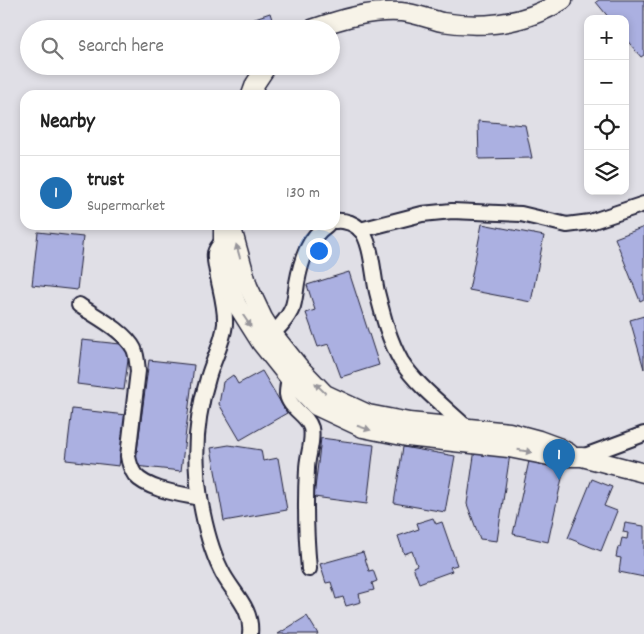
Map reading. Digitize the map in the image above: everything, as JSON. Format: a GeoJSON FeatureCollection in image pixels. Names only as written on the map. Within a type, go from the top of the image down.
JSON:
{"type":"FeatureCollection","features":[{"type":"Feature","properties":{"kind":"street"},"geometry":{"type":"LineString","coordinates":[[338,20],[375,12],[403,12],[456,24],[488,25],[522,19],[564,0]]}},
{"type":"Feature","properties":{"kind":"street"},"geometry":{"type":"LineString","coordinates":[[253,90],[261,75]]}},
{"type":"Feature","properties":{"kind":"street"},"geometry":{"type":"LineString","coordinates":[[360,230],[422,214],[452,211],[521,214],[568,225],[600,219],[644,204]]}},
{"type":"Feature","properties":{"kind":"street"},"geometry":{"type":"LineString","coordinates":[[340,221],[348,222],[360,230],[369,248],[377,290],[390,340],[402,362],[429,392],[466,427]]}},
{"type":"Feature","properties":{"kind":"street"},"geometry":{"type":"LineString","coordinates":[[232,230],[248,286],[267,338],[289,378],[316,406],[364,428],[407,437],[509,448],[554,457],[578,456],[644,434]]}},
{"type":"Feature","properties":{"kind":"street"},"geometry":{"type":"LineString","coordinates":[[267,338],[284,322],[293,306],[299,272],[309,244],[322,230]]}},
{"type":"Feature","properties":{"kind":"street"},"geometry":{"type":"LineString","coordinates":[[223,233],[232,292],[240,311],[325,394],[368,414],[409,422],[509,432],[539,440],[578,456],[644,473]]}},
{"type":"Feature","properties":{"kind":"street"},"geometry":{"type":"LineString","coordinates":[[223,233],[215,252],[215,257],[224,304],[225,324],[207,379],[196,428],[196,463],[200,498],[216,560],[244,604],[249,620],[250,634]]}},
{"type":"Feature","properties":{"kind":"street"},"geometry":{"type":"LineString","coordinates":[[79,305],[126,338],[133,347],[137,358],[138,371],[128,456],[130,466],[135,475],[142,481],[157,488],[200,498]]}},
{"type":"Feature","properties":{"kind":"street"},"geometry":{"type":"LineString","coordinates":[[289,378],[287,394],[290,401],[307,419],[312,438],[307,469],[305,528],[309,569]]}},
{"type":"Feature","properties":{"kind":"building"},"geometry":{"type":"Polygon","coordinates":[[[599,0],[644,0],[644,55],[641,57],[629,43],[629,15],[607,15],[596,2],[599,0]]]}},
{"type":"Feature","properties":{"kind":"building"},"geometry":{"type":"Polygon","coordinates":[[[270,13],[272,20],[256,20],[255,18],[270,13]]]}},
{"type":"Feature","properties":{"kind":"building"},"geometry":{"type":"Polygon","coordinates":[[[478,121],[525,125],[532,158],[479,159],[478,121]]]}},
{"type":"Feature","properties":{"kind":"building"},"geometry":{"type":"Polygon","coordinates":[[[482,224],[544,236],[531,302],[469,290],[482,224]]]}},
{"type":"Feature","properties":{"kind":"building"},"geometry":{"type":"Polygon","coordinates":[[[644,227],[644,299],[640,301],[615,238],[644,227]]]}},
{"type":"Feature","properties":{"kind":"building"},"geometry":{"type":"Polygon","coordinates":[[[38,232],[83,237],[77,290],[32,285],[38,232]]]}},
{"type":"Feature","properties":{"kind":"building"},"geometry":{"type":"Polygon","coordinates":[[[349,272],[379,365],[341,377],[329,344],[318,347],[306,313],[315,310],[307,285],[349,272]]]}},
{"type":"Feature","properties":{"kind":"building"},"geometry":{"type":"Polygon","coordinates":[[[644,316],[644,369],[630,320],[644,316]]]}},
{"type":"Feature","properties":{"kind":"building"},"geometry":{"type":"Polygon","coordinates":[[[82,340],[130,345],[124,390],[77,384],[82,340]]]}},
{"type":"Feature","properties":{"kind":"building"},"geometry":{"type":"Polygon","coordinates":[[[149,360],[194,365],[181,471],[135,466],[149,360]]]}},
{"type":"Feature","properties":{"kind":"building"},"geometry":{"type":"Polygon","coordinates":[[[262,371],[287,413],[240,440],[219,404],[223,382],[233,375],[238,384],[262,371]]]}},
{"type":"Feature","properties":{"kind":"building"},"geometry":{"type":"Polygon","coordinates":[[[72,409],[126,415],[119,466],[66,460],[72,409]]]}},
{"type":"Feature","properties":{"kind":"building"},"geometry":{"type":"Polygon","coordinates":[[[321,438],[374,445],[367,504],[314,497],[321,438]]]}},
{"type":"Feature","properties":{"kind":"building"},"geometry":{"type":"Polygon","coordinates":[[[229,445],[261,450],[263,461],[278,458],[287,510],[224,521],[211,448],[229,445]]]}},
{"type":"Feature","properties":{"kind":"building"},"geometry":{"type":"Polygon","coordinates":[[[403,447],[455,456],[445,512],[394,503],[403,447]]]}},
{"type":"Feature","properties":{"kind":"building"},"geometry":{"type":"Polygon","coordinates":[[[475,449],[510,454],[497,541],[480,539],[467,504],[475,449]]]}},
{"type":"Feature","properties":{"kind":"building"},"geometry":{"type":"Polygon","coordinates":[[[529,461],[564,469],[548,542],[513,534],[529,461]]]}},
{"type":"Feature","properties":{"kind":"building"},"geometry":{"type":"Polygon","coordinates":[[[592,479],[612,487],[604,506],[617,511],[601,551],[568,538],[592,479]]]}},
{"type":"Feature","properties":{"kind":"building"},"geometry":{"type":"Polygon","coordinates":[[[433,518],[436,524],[442,522],[457,565],[450,567],[452,571],[419,583],[413,567],[417,565],[412,551],[404,554],[398,536],[419,529],[417,523],[433,518]]]}},
{"type":"Feature","properties":{"kind":"building"},"geometry":{"type":"Polygon","coordinates":[[[625,523],[644,526],[644,577],[619,572],[621,558],[616,557],[622,538],[627,539],[628,533],[623,532],[625,523]]]}},
{"type":"Feature","properties":{"kind":"building"},"geometry":{"type":"Polygon","coordinates":[[[363,552],[369,571],[373,570],[377,581],[372,583],[374,590],[359,594],[361,602],[346,606],[343,597],[336,599],[331,582],[326,583],[320,564],[363,552]]]}},
{"type":"Feature","properties":{"kind":"building"},"geometry":{"type":"Polygon","coordinates":[[[307,616],[318,634],[278,634],[307,616]]]}},
{"type":"Feature","properties":{"kind":"place","name":"trust"},"geometry":{"type":"Point","coordinates":[559,480]}}]}
